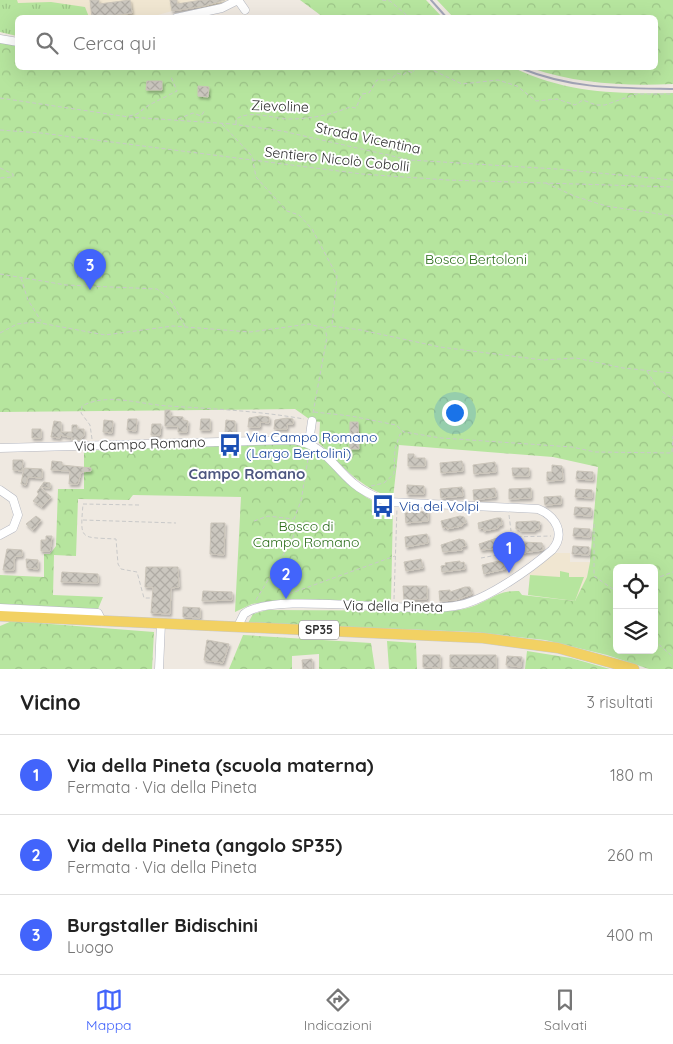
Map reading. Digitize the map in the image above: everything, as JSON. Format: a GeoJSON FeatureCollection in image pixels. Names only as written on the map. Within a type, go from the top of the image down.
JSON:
{"type":"FeatureCollection","features":[{"type":"Feature","properties":{"kind":"main road","name":"SP35"},"geometry":{"type":"LineString","coordinates":[[0,616],[238,626],[514,641],[558,648],[634,669]]}},
{"type":"Feature","properties":{"kind":"street"},"geometry":{"type":"LineString","coordinates":[[190,15],[222,8],[238,0],[245,10]]}},
{"type":"Feature","properties":{"kind":"street"},"geometry":{"type":"LineString","coordinates":[[0,39],[15,42]]}},
{"type":"Feature","properties":{"kind":"street"},"geometry":{"type":"LineString","coordinates":[[312,421],[309,440],[360,488],[378,498],[396,503],[538,509],[546,512],[554,519],[559,534]]}},
{"type":"Feature","properties":{"kind":"street","name":"Via Campo Romano"},"geometry":{"type":"LineString","coordinates":[[0,448],[282,439],[309,440]]}},
{"type":"Feature","properties":{"kind":"street"},"geometry":{"type":"LineString","coordinates":[[0,490],[14,500],[18,515],[12,528],[0,535]]}},
{"type":"Feature","properties":{"kind":"street","name":"Via della Pineta"},"geometry":{"type":"LineString","coordinates":[[255,607],[274,605],[446,607],[476,600],[547,555],[556,545],[559,534]]}},
{"type":"Feature","properties":{"kind":"street"},"geometry":{"type":"LineString","coordinates":[[238,626],[244,614],[255,607]]}},
{"type":"Feature","properties":{"kind":"street"},"geometry":{"type":"LineString","coordinates":[[0,608],[98,613],[102,621]]}},
{"type":"Feature","properties":{"kind":"street"},"geometry":{"type":"LineString","coordinates":[[159,669],[160,623]]}},
{"type":"Feature","properties":{"kind":"path"},"geometry":{"type":"LineString","coordinates":[[382,0],[390,1],[406,15]]}},
{"type":"Feature","properties":{"kind":"path","name":"Zievoline"},"geometry":{"type":"LineString","coordinates":[[235,125],[236,119],[243,115],[270,115],[286,119],[310,118],[350,107],[356,108],[362,94],[370,93],[377,80],[391,80],[397,73],[403,76],[408,71],[413,73],[414,70]]}},
{"type":"Feature","properties":{"kind":"path"},"geometry":{"type":"LineString","coordinates":[[432,70],[462,84],[498,80],[517,86],[536,101],[557,99],[575,105],[583,100],[596,105],[605,105],[636,94],[673,94]]}},
{"type":"Feature","properties":{"kind":"path"},"geometry":{"type":"LineString","coordinates":[[129,117],[177,91],[171,78]]}},
{"type":"Feature","properties":{"kind":"path","name":"Strada Vicentina"},"geometry":{"type":"LineString","coordinates":[[0,98],[129,117],[235,125],[317,137],[410,160],[556,169],[673,180]]}},
{"type":"Feature","properties":{"kind":"path"},"geometry":{"type":"LineString","coordinates":[[178,120],[181,116],[193,113],[201,116],[205,110]]}},
{"type":"Feature","properties":{"kind":"path"},"geometry":{"type":"LineString","coordinates":[[222,124],[255,160],[256,177],[287,211],[299,216],[312,229],[337,276],[332,326]]}},
{"type":"Feature","properties":{"kind":"path","name":"Sentiero Nicolò Cobolli"},"geometry":{"type":"LineString","coordinates":[[0,130],[41,133],[362,174],[447,180],[673,187]]}},
{"type":"Feature","properties":{"kind":"path"},"geometry":{"type":"LineString","coordinates":[[0,168],[14,174],[13,178],[0,178]]}},
{"type":"Feature","properties":{"kind":"path"},"geometry":{"type":"LineString","coordinates":[[545,183],[574,196],[606,206],[673,216]]}},
{"type":"Feature","properties":{"kind":"path"},"geometry":{"type":"LineString","coordinates":[[0,274],[72,285],[158,289],[170,299],[185,327]]}},
{"type":"Feature","properties":{"kind":"path"},"geometry":{"type":"LineString","coordinates":[[20,277],[28,300],[42,322]]}},
{"type":"Feature","properties":{"kind":"path"},"geometry":{"type":"LineString","coordinates":[[0,333],[17,324],[42,322],[105,335],[132,330],[185,327],[250,332],[309,324],[324,328],[332,326],[440,346],[543,360],[576,358],[673,373]]}},
{"type":"Feature","properties":{"kind":"path"},"geometry":{"type":"LineString","coordinates":[[92,446],[90,425],[81,413],[82,406],[90,402],[126,401],[168,406],[251,411],[312,421],[327,337],[324,328]]}},
{"type":"Feature","properties":{"kind":"path"},"geometry":{"type":"LineString","coordinates":[[647,370],[657,388],[673,399]]}},
{"type":"Feature","properties":{"kind":"path"},"geometry":{"type":"LineString","coordinates":[[314,412],[352,416],[396,425],[404,432],[441,438],[564,447],[595,452],[673,453],[673,436]]}},
{"type":"Feature","properties":{"kind":"path"},"geometry":{"type":"LineString","coordinates":[[360,488],[384,483],[394,474],[396,469],[395,449],[400,434],[404,432]]}},
{"type":"Feature","properties":{"kind":"path"},"geometry":{"type":"LineString","coordinates":[[255,607],[257,598],[292,540],[295,531],[294,519],[302,501],[308,462],[309,440],[348,437]]}},
{"type":"Feature","properties":{"kind":"path"},"geometry":{"type":"LineString","coordinates":[[395,607],[396,503]]}},
{"type":"Feature","properties":{"kind":"path"},"geometry":{"type":"LineString","coordinates":[[139,505],[83,504],[82,531],[84,536],[88,538],[116,539],[120,569],[137,572],[144,598],[151,598]]}},
{"type":"Feature","properties":{"kind":"path"},"geometry":{"type":"LineString","coordinates":[[509,508],[511,531]]}},
{"type":"Feature","properties":{"kind":"path"},"geometry":{"type":"LineString","coordinates":[[254,521],[268,516],[294,519]]}},
{"type":"Feature","properties":{"kind":"path"},"geometry":{"type":"LineString","coordinates":[[82,520],[176,522]]}},
{"type":"Feature","properties":{"kind":"path"},"geometry":{"type":"LineString","coordinates":[[594,524],[594,576],[613,589]]}},
{"type":"Feature","properties":{"kind":"path"},"geometry":{"type":"LineString","coordinates":[[511,537],[559,534]]}},
{"type":"Feature","properties":{"kind":"path"},"geometry":{"type":"LineString","coordinates":[[481,558],[513,552]]}},
{"type":"Feature","properties":{"kind":"path"},"geometry":{"type":"LineString","coordinates":[[274,605],[281,597],[395,556]]}},
{"type":"Feature","properties":{"kind":"path"},"geometry":{"type":"LineString","coordinates":[[658,578],[673,572]]}},
{"type":"Feature","properties":{"kind":"path"},"geometry":{"type":"LineString","coordinates":[[658,644],[673,657]]}},
{"type":"Feature","properties":{"kind":"shaded area"},"geometry":{"type":"Polygon","coordinates":[[[0,0],[228,0],[215,6],[172,11],[158,15],[15,15],[15,36],[0,32],[0,0]]]}},
{"type":"Feature","properties":{"kind":"shaded area"},"geometry":{"type":"Polygon","coordinates":[[[553,553],[570,553],[570,562],[590,562],[587,577],[575,601],[528,595],[530,575],[526,573],[553,553]]]}},
{"type":"Feature","properties":{"kind":"green space"},"geometry":{"type":"Polygon","coordinates":[[[0,0],[17,0],[18,3],[51,2],[85,7],[88,15],[15,15],[15,36],[0,32],[0,0]]]}},
{"type":"Feature","properties":{"kind":"green space"},"geometry":{"type":"Polygon","coordinates":[[[300,0],[426,0],[440,15],[320,15],[300,0]]]}},
{"type":"Feature","properties":{"kind":"green space"},"geometry":{"type":"Polygon","coordinates":[[[437,0],[673,0],[673,84],[601,83],[566,78],[538,70],[658,70],[658,15],[451,15],[437,0]]]}},
{"type":"Feature","properties":{"kind":"green space","name":"Bosco Bertoloni"},"geometry":{"type":"Polygon","coordinates":[[[0,42],[15,46],[15,70],[519,70],[553,83],[592,90],[631,93],[673,93],[673,669],[649,669],[607,655],[545,640],[473,632],[248,623],[253,614],[267,610],[452,611],[478,605],[499,594],[511,591],[519,591],[522,595],[575,601],[587,577],[598,467],[553,457],[399,445],[393,498],[381,494],[361,482],[344,468],[319,443],[320,422],[312,421],[295,409],[0,412],[0,42]]]}},
{"type":"Feature","properties":{"kind":"green space","name":"Bosco di Campo Romano"},"geometry":{"type":"Polygon","coordinates":[[[282,442],[302,444],[313,448],[333,464],[348,482],[367,498],[393,507],[391,603],[271,601],[252,604],[235,612],[241,497],[133,495],[129,500],[78,499],[76,556],[54,555],[53,595],[103,597],[98,609],[0,604],[0,575],[44,577],[44,554],[50,554],[56,546],[58,489],[84,489],[84,451],[282,442]]]}},
{"type":"Feature","properties":{"kind":"green space"},"geometry":{"type":"Polygon","coordinates":[[[560,571],[569,573],[569,577],[584,577],[575,601],[528,595],[530,575],[560,577],[560,571]]]}},
{"type":"Feature","properties":{"kind":"green space"},"geometry":{"type":"Polygon","coordinates":[[[12,621],[154,632],[152,669],[0,669],[0,626],[12,621]]]}},
{"type":"Feature","properties":{"kind":"green space"},"geometry":{"type":"Polygon","coordinates":[[[243,635],[371,643],[375,669],[319,669],[319,654],[292,656],[292,669],[229,669],[243,635]]]}},
{"type":"Feature","properties":{"kind":"green space"},"geometry":{"type":"Polygon","coordinates":[[[387,641],[416,643],[417,669],[389,669],[387,641]]]}},
{"type":"Feature","properties":{"kind":"green space"},"geometry":{"type":"Polygon","coordinates":[[[527,651],[571,658],[610,669],[525,669],[527,651]]]}},
{"type":"Feature","properties":{"kind":"building"},"geometry":{"type":"Polygon","coordinates":[[[90,0],[99,0],[99,4],[130,0],[132,13],[92,15],[90,0]]]}},
{"type":"Feature","properties":{"kind":"building"},"geometry":{"type":"Polygon","coordinates":[[[170,0],[177,0],[177,4],[202,0],[225,0],[204,6],[172,11],[170,0]]]}},
{"type":"Feature","properties":{"kind":"building"},"geometry":{"type":"Polygon","coordinates":[[[147,81],[162,81],[162,90],[146,90],[147,81]]]}},
{"type":"Feature","properties":{"kind":"building"},"geometry":{"type":"Polygon","coordinates":[[[198,86],[209,87],[208,97],[198,96],[198,86]]]}},
{"type":"Feature","properties":{"kind":"building"},"geometry":{"type":"Polygon","coordinates":[[[165,410],[170,410],[170,416],[183,417],[183,420],[188,421],[187,432],[178,432],[178,426],[165,426],[165,410]]]}},
{"type":"Feature","properties":{"kind":"building"},"geometry":{"type":"Polygon","coordinates":[[[269,417],[269,423],[260,422],[260,427],[248,427],[249,418],[269,417]]]}},
{"type":"Feature","properties":{"kind":"building"},"geometry":{"type":"Polygon","coordinates":[[[128,419],[137,419],[136,431],[127,430],[128,419]]]}},
{"type":"Feature","properties":{"kind":"building"},"geometry":{"type":"Polygon","coordinates":[[[201,419],[210,419],[210,430],[200,430],[201,419]]]}},
{"type":"Feature","properties":{"kind":"building"},"geometry":{"type":"Polygon","coordinates":[[[293,419],[293,424],[287,424],[287,429],[274,429],[275,420],[293,419]]]}},
{"type":"Feature","properties":{"kind":"building"},"geometry":{"type":"Polygon","coordinates":[[[104,420],[113,421],[112,433],[103,432],[104,420]]]}},
{"type":"Feature","properties":{"kind":"building"},"geometry":{"type":"Polygon","coordinates":[[[226,420],[235,421],[235,433],[225,432],[226,420]]]}},
{"type":"Feature","properties":{"kind":"building"},"geometry":{"type":"Polygon","coordinates":[[[54,421],[61,422],[61,432],[72,432],[72,425],[77,425],[77,429],[84,429],[84,435],[80,440],[72,440],[73,438],[60,435],[60,438],[51,437],[54,421]]]}},
{"type":"Feature","properties":{"kind":"building"},"geometry":{"type":"Polygon","coordinates":[[[350,422],[358,422],[359,449],[350,449],[350,422]]]}},
{"type":"Feature","properties":{"kind":"building"},"geometry":{"type":"Polygon","coordinates":[[[152,424],[161,424],[160,435],[151,435],[152,424]]]}},
{"type":"Feature","properties":{"kind":"building"},"geometry":{"type":"Polygon","coordinates":[[[32,429],[41,429],[41,438],[32,438],[32,429]]]}},
{"type":"Feature","properties":{"kind":"building"},"geometry":{"type":"Polygon","coordinates":[[[408,454],[414,454],[414,458],[425,458],[425,466],[408,466],[408,454]]]}},
{"type":"Feature","properties":{"kind":"building"},"geometry":{"type":"Polygon","coordinates":[[[13,460],[23,460],[22,471],[13,470],[13,460]]]}},
{"type":"Feature","properties":{"kind":"building"},"geometry":{"type":"Polygon","coordinates":[[[52,461],[62,462],[62,465],[91,468],[91,471],[81,472],[78,484],[69,484],[70,471],[51,470],[52,461]]]}},
{"type":"Feature","properties":{"kind":"building"},"geometry":{"type":"Polygon","coordinates":[[[462,461],[463,471],[441,473],[440,463],[462,461]]]}},
{"type":"Feature","properties":{"kind":"building"},"geometry":{"type":"Polygon","coordinates":[[[495,462],[496,472],[474,474],[473,465],[495,462]]]}},
{"type":"Feature","properties":{"kind":"building"},"geometry":{"type":"Polygon","coordinates":[[[552,465],[562,466],[563,480],[547,481],[547,472],[552,472],[552,465]]]}},
{"type":"Feature","properties":{"kind":"building"},"geometry":{"type":"Polygon","coordinates":[[[24,468],[42,469],[42,478],[28,477],[26,485],[21,484],[24,468]]]}},
{"type":"Feature","properties":{"kind":"building"},"geometry":{"type":"Polygon","coordinates":[[[512,468],[529,468],[529,476],[513,476],[512,468]]]}},
{"type":"Feature","properties":{"kind":"building"},"geometry":{"type":"Polygon","coordinates":[[[577,471],[593,472],[593,480],[576,479],[577,471]]]}},
{"type":"Feature","properties":{"kind":"building"},"geometry":{"type":"Polygon","coordinates":[[[44,482],[50,483],[50,488],[40,487],[44,482]]]}},
{"type":"Feature","properties":{"kind":"building"},"geometry":{"type":"Polygon","coordinates":[[[407,485],[424,486],[424,494],[407,494],[407,485]]]}},
{"type":"Feature","properties":{"kind":"building"},"geometry":{"type":"Polygon","coordinates":[[[40,487],[51,497],[42,507],[33,501],[39,494],[37,492],[40,487]]]}},
{"type":"Feature","properties":{"kind":"building"},"geometry":{"type":"Polygon","coordinates":[[[462,487],[463,496],[441,498],[440,489],[462,487]]]}},
{"type":"Feature","properties":{"kind":"building"},"geometry":{"type":"Polygon","coordinates":[[[495,488],[496,497],[474,500],[473,490],[495,488]]]}},
{"type":"Feature","properties":{"kind":"building"},"geometry":{"type":"Polygon","coordinates":[[[531,488],[531,498],[509,499],[509,489],[531,488]]]}},
{"type":"Feature","properties":{"kind":"building"},"geometry":{"type":"Polygon","coordinates":[[[576,489],[592,490],[592,498],[575,497],[576,489]]]}},
{"type":"Feature","properties":{"kind":"building"},"geometry":{"type":"Polygon","coordinates":[[[561,496],[561,504],[545,505],[544,497],[561,496]]]}},
{"type":"Feature","properties":{"kind":"building"},"geometry":{"type":"Polygon","coordinates":[[[575,507],[591,508],[591,516],[574,515],[575,507]]]}},
{"type":"Feature","properties":{"kind":"building"},"geometry":{"type":"Polygon","coordinates":[[[428,511],[428,521],[406,523],[405,513],[428,511]]]}},
{"type":"Feature","properties":{"kind":"building"},"geometry":{"type":"Polygon","coordinates":[[[36,516],[41,520],[33,530],[26,524],[36,516]]]}},
{"type":"Feature","properties":{"kind":"building"},"geometry":{"type":"Polygon","coordinates":[[[460,516],[464,517],[466,523],[462,524],[462,526],[443,528],[441,521],[460,516]]]}},
{"type":"Feature","properties":{"kind":"building"},"geometry":{"type":"Polygon","coordinates":[[[501,518],[502,525],[498,526],[498,528],[484,531],[483,528],[479,529],[478,523],[501,518]]]}},
{"type":"Feature","properties":{"kind":"building"},"geometry":{"type":"Polygon","coordinates":[[[516,522],[540,522],[539,529],[535,529],[535,531],[520,531],[520,529],[516,529],[516,522]]]}},
{"type":"Feature","properties":{"kind":"building"},"geometry":{"type":"Polygon","coordinates":[[[211,523],[225,523],[224,555],[210,554],[211,523]]]}},
{"type":"Feature","properties":{"kind":"building"},"geometry":{"type":"Polygon","coordinates":[[[574,528],[590,529],[590,537],[573,536],[574,528]]]}},
{"type":"Feature","properties":{"kind":"building"},"geometry":{"type":"Polygon","coordinates":[[[427,534],[428,543],[406,547],[405,537],[427,534]]]}},
{"type":"Feature","properties":{"kind":"building"},"geometry":{"type":"Polygon","coordinates":[[[46,536],[52,536],[50,551],[41,551],[41,540],[46,540],[46,536]]]}},
{"type":"Feature","properties":{"kind":"building"},"geometry":{"type":"Polygon","coordinates":[[[502,538],[503,545],[499,546],[500,548],[481,550],[479,544],[502,538]]]}},
{"type":"Feature","properties":{"kind":"building"},"geometry":{"type":"Polygon","coordinates":[[[459,539],[464,540],[466,546],[461,547],[462,550],[443,552],[441,545],[459,539]]]}},
{"type":"Feature","properties":{"kind":"building"},"geometry":{"type":"Polygon","coordinates":[[[523,542],[542,543],[543,550],[523,553],[523,551],[519,551],[519,544],[523,542]]]}},
{"type":"Feature","properties":{"kind":"building"},"geometry":{"type":"Polygon","coordinates":[[[573,546],[589,547],[589,555],[572,554],[573,546]]]}},
{"type":"Feature","properties":{"kind":"building"},"geometry":{"type":"Polygon","coordinates":[[[7,549],[22,550],[22,556],[16,556],[14,560],[14,570],[3,570],[7,549]]]}},
{"type":"Feature","properties":{"kind":"building"},"geometry":{"type":"Polygon","coordinates":[[[26,559],[38,560],[38,569],[27,568],[26,559]]]}},
{"type":"Feature","properties":{"kind":"building"},"geometry":{"type":"Polygon","coordinates":[[[421,559],[423,568],[406,571],[404,562],[421,559]]]}},
{"type":"Feature","properties":{"kind":"building"},"geometry":{"type":"Polygon","coordinates":[[[503,560],[505,569],[484,574],[482,565],[503,560]]]}},
{"type":"Feature","properties":{"kind":"building"},"geometry":{"type":"Polygon","coordinates":[[[460,561],[460,563],[464,562],[465,569],[442,572],[441,566],[446,565],[445,563],[460,561]]]}},
{"type":"Feature","properties":{"kind":"building"},"geometry":{"type":"Polygon","coordinates":[[[146,567],[178,567],[179,587],[171,588],[170,614],[151,613],[153,587],[145,587],[146,567]]]}},
{"type":"Feature","properties":{"kind":"building"},"geometry":{"type":"Polygon","coordinates":[[[62,572],[98,574],[98,583],[61,582],[62,572]]]}},
{"type":"Feature","properties":{"kind":"building"},"geometry":{"type":"Polygon","coordinates":[[[403,586],[427,586],[427,599],[404,600],[403,586]]]}},
{"type":"Feature","properties":{"kind":"building"},"geometry":{"type":"Polygon","coordinates":[[[470,587],[472,594],[456,600],[440,601],[439,591],[450,590],[450,592],[470,587]]]}},
{"type":"Feature","properties":{"kind":"building"},"geometry":{"type":"Polygon","coordinates":[[[203,591],[232,592],[232,600],[202,601],[203,591]]]}},
{"type":"Feature","properties":{"kind":"building"},"geometry":{"type":"Polygon","coordinates":[[[183,607],[200,608],[200,618],[183,617],[183,607]]]}},
{"type":"Feature","properties":{"kind":"building"},"geometry":{"type":"Polygon","coordinates":[[[207,640],[229,644],[223,663],[204,660],[207,640]]]}},
{"type":"Feature","properties":{"kind":"building"},"geometry":{"type":"Polygon","coordinates":[[[423,655],[440,655],[440,668],[423,667],[423,655]]]}},
{"type":"Feature","properties":{"kind":"building"},"geometry":{"type":"Polygon","coordinates":[[[450,655],[496,655],[496,669],[450,667],[450,655]]]}},
{"type":"Feature","properties":{"kind":"building"},"geometry":{"type":"Polygon","coordinates":[[[507,656],[522,657],[521,667],[506,665],[507,656]]]}},
{"type":"Feature","properties":{"kind":"building"},"geometry":{"type":"Polygon","coordinates":[[[312,659],[312,669],[303,669],[302,660],[312,659]]]}},
{"type":"Feature","properties":{"kind":"railway"},"geometry":{"type":"LineString","coordinates":[[431,0],[444,15]]}},
{"type":"Feature","properties":{"kind":"railway"},"geometry":{"type":"LineString","coordinates":[[525,70],[576,84],[673,89]]}},
{"type":"Feature","properties":{"kind":"place","name":"Burgstaller Bidischini"},"geometry":{"type":"Point","coordinates":[90,290]}},
{"type":"Feature","properties":{"kind":"place","name":"Via Campo Romano (Largo Bertolini)"},"geometry":{"type":"Point","coordinates":[230,445]}},
{"type":"Feature","properties":{"kind":"place","name":"Via dei Volpi"},"geometry":{"type":"Point","coordinates":[383,506]}},
{"type":"Feature","properties":{"kind":"place","name":"Via della Pineta (scuola materna)"},"geometry":{"type":"Point","coordinates":[509,573]}},
{"type":"Feature","properties":{"kind":"place","name":"Via della Pineta (angolo SP35)"},"geometry":{"type":"Point","coordinates":[286,599]}},
{"type":"Feature","properties":{"kind":"district","name":"Campo Romano"},"geometry":{"type":"Point","coordinates":[247,474]}}]}
